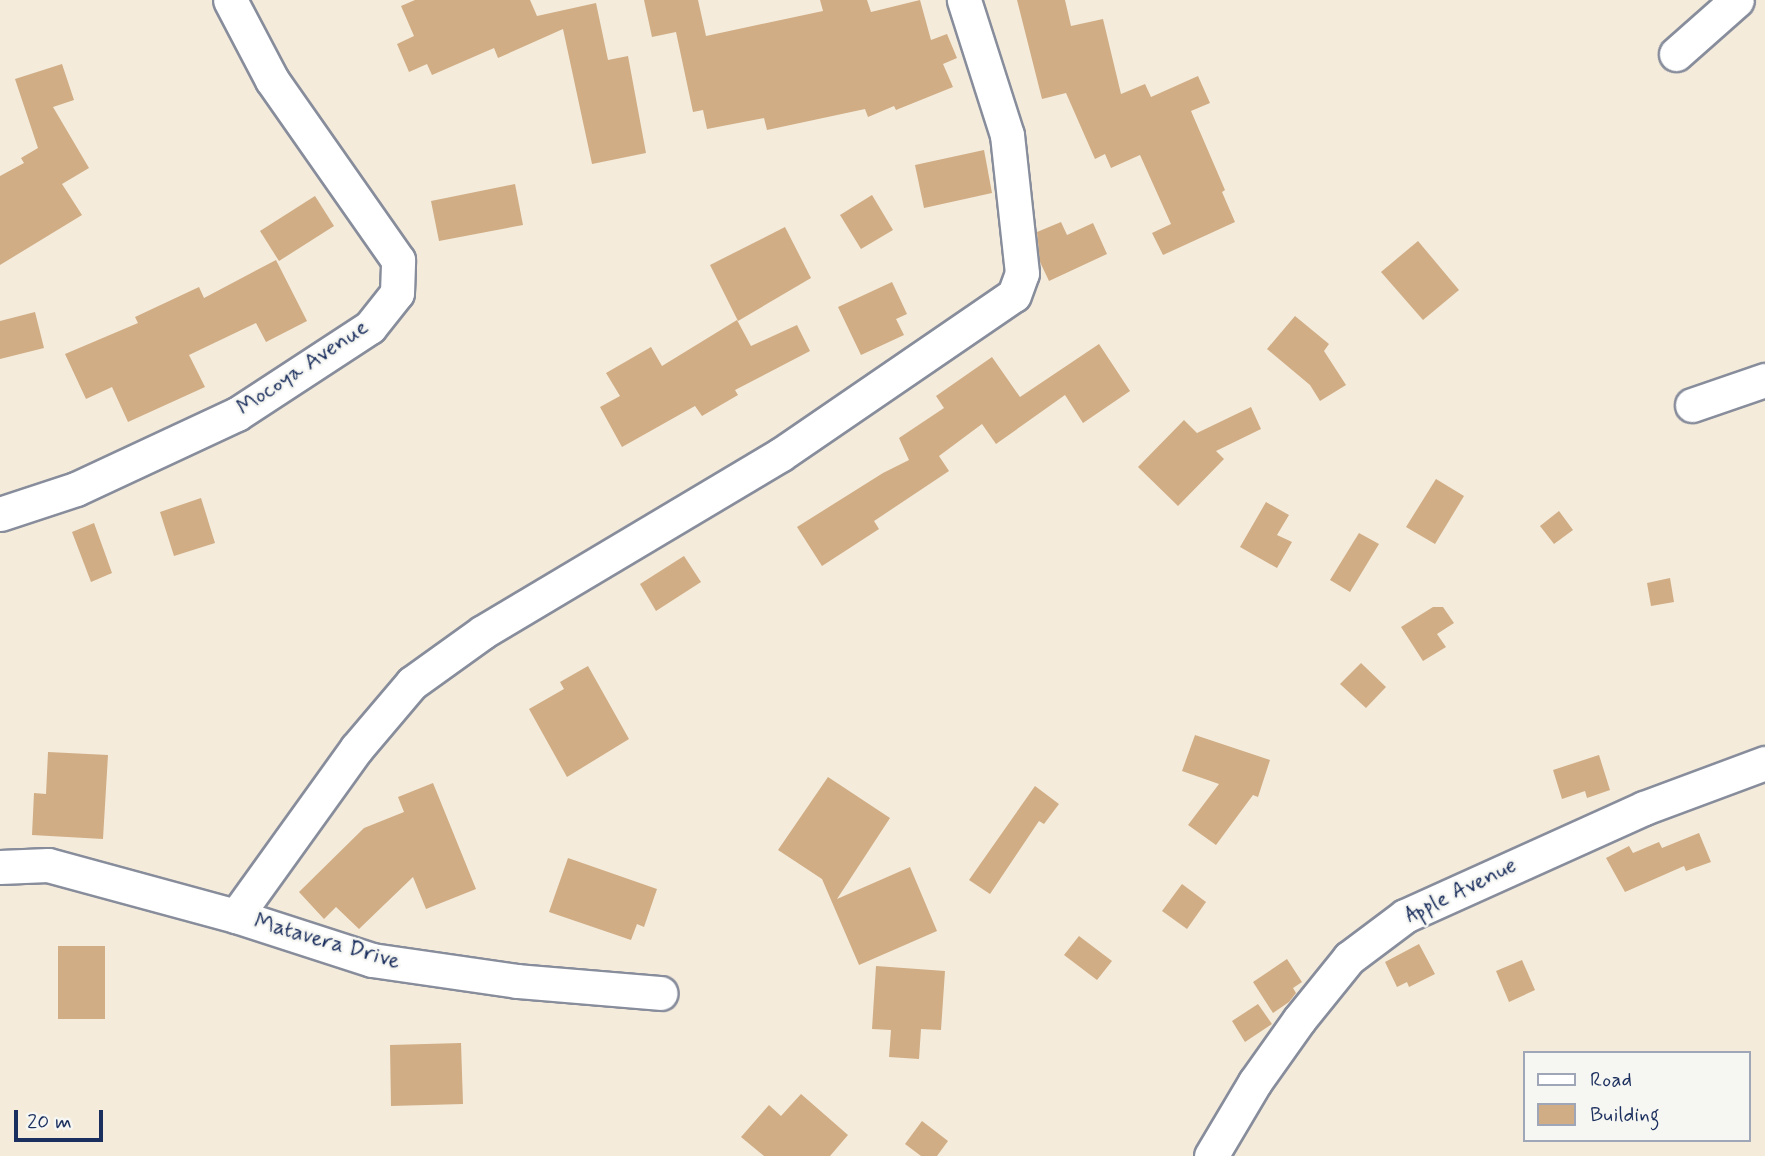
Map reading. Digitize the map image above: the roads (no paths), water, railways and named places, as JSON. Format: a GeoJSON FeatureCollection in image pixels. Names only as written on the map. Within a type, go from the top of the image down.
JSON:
{"type":"FeatureCollection","features":[{"type":"Feature","properties":{"kind":"street","name":"Mocoya Avenue"},"geometry":{"type":"LineString","coordinates":[[0,514],[76,489],[237,414],[370,327],[397,293],[398,260],[272,80],[230,0]]}},
{"type":"Feature","properties":{"kind":"street"},"geometry":{"type":"LineString","coordinates":[[236,916],[356,750],[412,683],[484,632],[780,455],[1014,295],[1022,273],[1007,135],[964,0]]}},
{"type":"Feature","properties":{"kind":"street"},"geometry":{"type":"LineString","coordinates":[[1676,54],[1737,0]]}},
{"type":"Feature","properties":{"kind":"street"},"geometry":{"type":"LineString","coordinates":[[1692,405],[1765,380]]}},
{"type":"Feature","properties":{"kind":"street","name":"Apple Avenue"},"geometry":{"type":"LineString","coordinates":[[1211,1156],[1255,1082],[1299,1020],[1349,958],[1405,916],[1517,862],[1644,807],[1765,763]]}},
{"type":"Feature","properties":{"kind":"street","name":"Matavera Drive"},"geometry":{"type":"LineString","coordinates":[[0,867],[48,865],[236,916],[372,960],[517,981],[660,993]]}}]}
